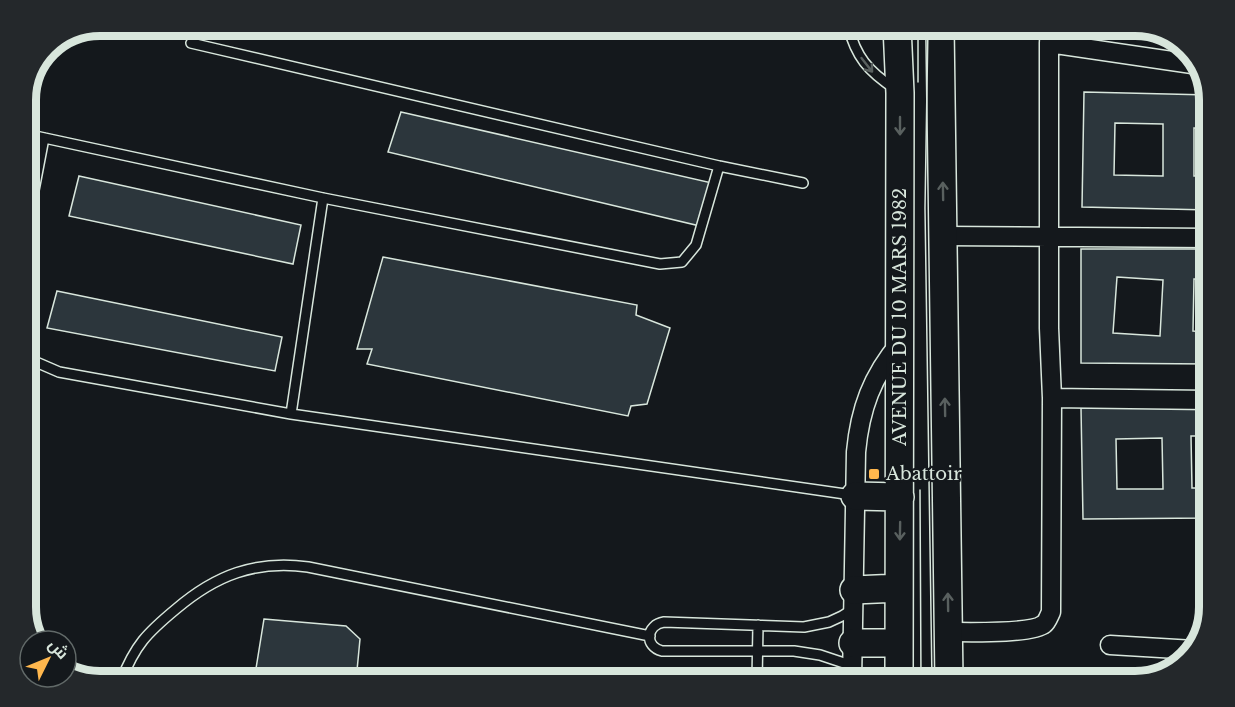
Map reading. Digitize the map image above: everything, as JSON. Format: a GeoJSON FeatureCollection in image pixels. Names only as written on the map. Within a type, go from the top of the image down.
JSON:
{"type":"FeatureCollection","features":[{"type":"Feature","properties":{"kind":"main road","name":"AVENUE DU 10 MARS 1982"},"geometry":{"type":"LineString","coordinates":[[897,36],[900,93],[899,671]]}},
{"type":"Feature","properties":{"kind":"main road"},"geometry":{"type":"LineString","coordinates":[[940,36],[949,671]]}},
{"type":"Feature","properties":{"kind":"main road"},"geometry":{"type":"LineString","coordinates":[[855,496],[900,497]]}},
{"type":"Feature","properties":{"kind":"main road"},"geometry":{"type":"LineString","coordinates":[[854,599],[899,588]]}},
{"type":"Feature","properties":{"kind":"main road"},"geometry":{"type":"LineString","coordinates":[[853,664],[899,643]]}},
{"type":"Feature","properties":{"kind":"street"},"geometry":{"type":"LineString","coordinates":[[949,632],[1036,628],[1045,624],[1051,612],[1049,36]]}},
{"type":"Feature","properties":{"kind":"street"},"geometry":{"type":"LineString","coordinates":[[1059,36],[1187,62]]}},
{"type":"Feature","properties":{"kind":"street"},"geometry":{"type":"LineString","coordinates":[[943,236],[1199,238]]}},
{"type":"Feature","properties":{"kind":"street"},"geometry":{"type":"LineString","coordinates":[[853,664],[856,452],[861,416],[873,382],[900,343]]}},
{"type":"Feature","properties":{"kind":"street"},"geometry":{"type":"LineString","coordinates":[[1052,398],[1199,400]]}},
{"type":"Feature","properties":{"kind":"street"},"geometry":{"type":"LineString","coordinates":[[1110,645],[1183,649]]}},
{"type":"Feature","properties":{"kind":"lane"},"geometry":{"type":"LineString","coordinates":[[852,36],[866,66],[878,78],[900,93]]}},
{"type":"Feature","properties":{"kind":"lane"},"geometry":{"type":"LineString","coordinates":[[191,43],[718,166],[803,183]]}},
{"type":"Feature","properties":{"kind":"lane"},"geometry":{"type":"LineString","coordinates":[[36,136],[323,198],[660,264],[682,262],[696,245],[718,166]]}},
{"type":"Feature","properties":{"kind":"lane"},"geometry":{"type":"LineString","coordinates":[[36,180],[44,138]]}},
{"type":"Feature","properties":{"kind":"lane"},"geometry":{"type":"LineString","coordinates":[[291,414],[323,198]]}},
{"type":"Feature","properties":{"kind":"lane"},"geometry":{"type":"LineString","coordinates":[[36,362],[59,372],[291,414],[855,496]]}},
{"type":"Feature","properties":{"kind":"lane"},"geometry":{"type":"LineString","coordinates":[[126,671],[150,631],[189,598],[224,577],[265,565],[288,564],[308,567],[650,636]]}},
{"type":"Feature","properties":{"kind":"lane"},"geometry":{"type":"LineString","coordinates":[[853,664],[807,652],[662,651],[652,646],[650,636],[654,626],[664,622],[815,626],[842,616],[854,599]]}},
{"type":"Feature","properties":{"kind":"lane"},"geometry":{"type":"LineString","coordinates":[[758,625],[758,671]]}},
{"type":"Feature","properties":{"kind":"building"},"geometry":{"type":"Polygon","coordinates":[[[1084,92],[1199,95],[1199,128],[1194,128],[1194,176],[1199,176],[1199,210],[1082,207],[1084,92]],[[1115,123],[1114,175],[1163,176],[1163,124],[1115,123]]]}},
{"type":"Feature","properties":{"kind":"building"},"geometry":{"type":"Polygon","coordinates":[[[401,112],[712,183],[700,226],[388,152],[401,112]]]}},
{"type":"Feature","properties":{"kind":"building"},"geometry":{"type":"Polygon","coordinates":[[[79,176],[301,225],[293,264],[69,216],[79,176]]]}},
{"type":"Feature","properties":{"kind":"building"},"geometry":{"type":"Polygon","coordinates":[[[1081,249],[1199,249],[1199,279],[1194,279],[1193,331],[1199,331],[1199,364],[1081,363],[1081,249]],[[1117,277],[1113,333],[1160,336],[1163,280],[1117,277]]]}},
{"type":"Feature","properties":{"kind":"building"},"geometry":{"type":"Polygon","coordinates":[[[383,257],[637,305],[636,315],[670,328],[647,404],[631,406],[628,416],[367,364],[372,349],[357,349],[383,257]]]}},
{"type":"Feature","properties":{"kind":"building"},"geometry":{"type":"Polygon","coordinates":[[[57,291],[282,337],[275,371],[47,328],[57,291]]]}},
{"type":"Feature","properties":{"kind":"building"},"geometry":{"type":"Polygon","coordinates":[[[1199,407],[1199,436],[1191,436],[1192,488],[1199,488],[1199,518],[1083,519],[1081,408],[1199,407]],[[1162,438],[1116,439],[1117,489],[1163,489],[1162,438]]]}},
{"type":"Feature","properties":{"kind":"building"},"geometry":{"type":"Polygon","coordinates":[[[264,619],[346,626],[360,639],[357,671],[256,671],[264,619]]]}},
{"type":"Feature","properties":{"kind":"tram line"},"geometry":{"type":"LineString","coordinates":[[918,36],[918,82]]}},
{"type":"Feature","properties":{"kind":"tram line"},"geometry":{"type":"LineString","coordinates":[[928,36],[925,208],[932,671]]}},
{"type":"Feature","properties":{"kind":"tram line"},"geometry":{"type":"LineString","coordinates":[[920,490],[921,671]]}},
{"type":"Feature","properties":{"kind":"place","name":"Abattoir"},"geometry":{"type":"Point","coordinates":[874,474]}}]}
